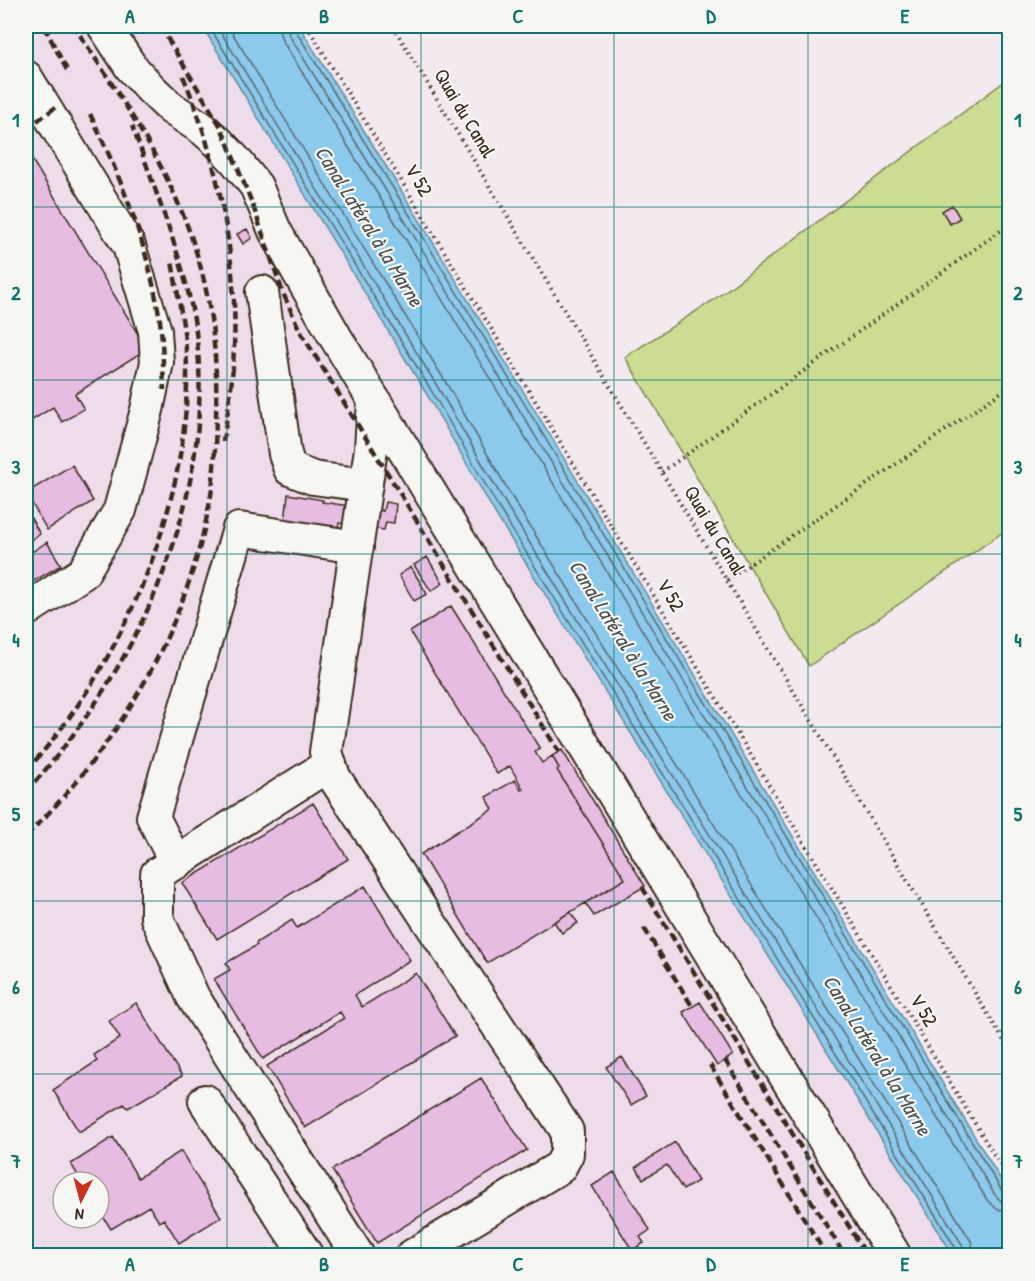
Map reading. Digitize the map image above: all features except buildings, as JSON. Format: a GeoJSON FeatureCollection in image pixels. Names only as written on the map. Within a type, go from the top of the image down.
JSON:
{"type":"FeatureCollection","features":[{"type":"Feature","properties":{"kind":"lane"},"geometry":{"type":"LineString","coordinates":[[104,26],[131,68],[171,108],[203,129],[219,143],[256,186],[275,231],[374,400],[895,1256]]}},
{"type":"Feature","properties":{"kind":"lane"},"geometry":{"type":"LineString","coordinates":[[26,77],[129,246],[155,331],[157,362],[147,410],[120,510],[83,573],[26,610]]}},
{"type":"Feature","properties":{"kind":"lane"},"geometry":{"type":"LineString","coordinates":[[262,292],[285,454],[290,469],[313,478],[366,485]]}},
{"type":"Feature","properties":{"kind":"lane"},"geometry":{"type":"LineString","coordinates":[[374,400],[371,449],[326,752],[334,777],[567,1131],[567,1154],[560,1167],[412,1256]]}},
{"type":"Feature","properties":{"kind":"lane"},"geometry":{"type":"LineString","coordinates":[[176,863],[153,817],[239,529],[357,547]]}},
{"type":"Feature","properties":{"kind":"lane"},"geometry":{"type":"LineString","coordinates":[[330,764],[157,874],[157,918],[189,987],[358,1256]]}},
{"type":"Feature","properties":{"kind":"lane"},"geometry":{"type":"LineString","coordinates":[[206,1101],[307,1256]]}},
{"type":"Feature","properties":{"kind":"path","name":"V 52"},"geometry":{"type":"LineString","coordinates":[[307,26],[1010,1180]]}},
{"type":"Feature","properties":{"kind":"path","name":"Quai du Canal"},"geometry":{"type":"LineString","coordinates":[[393,26],[1010,1051]]}},
{"type":"Feature","properties":{"kind":"path"},"geometry":{"type":"LineString","coordinates":[[662,472],[1010,224]]}},
{"type":"Feature","properties":{"kind":"path"},"geometry":{"type":"LineString","coordinates":[[727,580],[1010,386]]}},
{"type":"Feature","properties":{"kind":"shaded area"},"geometry":{"type":"Polygon","coordinates":[[[26,26],[202,26],[426,393],[495,513],[953,1255],[26,1255],[26,26]]]}},
{"type":"Feature","properties":{"kind":"green space"},"geometry":{"type":"Polygon","coordinates":[[[1009,78],[1009,528],[809,666],[625,357],[712,301],[1009,78]]]}},
{"type":"Feature","properties":{"kind":"water","name":"Canal Latéral à la Marne"},"geometry":{"type":"Polygon","coordinates":[[[202,26],[299,26],[422,224],[1009,1193],[1009,1255],[953,1255],[495,513],[426,393],[202,26]]]}},
{"type":"Feature","properties":{"kind":"railway"},"geometry":{"type":"LineString","coordinates":[[44,26],[69,74]]}},
{"type":"Feature","properties":{"kind":"railway"},"geometry":{"type":"LineString","coordinates":[[26,836],[60,801],[91,763],[120,722],[168,636],[201,543],[211,495],[214,466],[215,350],[209,305],[199,261],[181,210],[155,155],[74,26]]}},
{"type":"Feature","properties":{"kind":"railway"},"geometry":{"type":"LineString","coordinates":[[160,26],[221,127],[252,203],[283,293],[300,331],[559,752]]}},
{"type":"Feature","properties":{"kind":"railway"},"geometry":{"type":"LineString","coordinates":[[183,76],[206,139],[223,208],[229,244],[234,314],[233,359],[222,446]]}},
{"type":"Feature","properties":{"kind":"railway"},"geometry":{"type":"LineString","coordinates":[[26,129],[56,107]]}},
{"type":"Feature","properties":{"kind":"railway"},"geometry":{"type":"LineString","coordinates":[[90,114],[123,189],[149,267],[160,321],[164,390]]}},
{"type":"Feature","properties":{"kind":"railway"},"geometry":{"type":"LineString","coordinates":[[26,792],[66,744],[103,691],[135,635],[162,576],[182,515],[195,452],[200,389],[193,312],[175,246],[132,126]]}},
{"type":"Feature","properties":{"kind":"railway"},"geometry":{"type":"LineString","coordinates":[[26,771],[60,731],[91,686],[142,586],[161,533],[175,480],[184,426],[187,373],[184,331],[172,261]]}},
{"type":"Feature","properties":{"kind":"railway"},"geometry":{"type":"LineString","coordinates":[[642,887],[867,1256]]}},
{"type":"Feature","properties":{"kind":"railway"},"geometry":{"type":"LineString","coordinates":[[644,928],[692,1006]]}},
{"type":"Feature","properties":{"kind":"railway"},"geometry":{"type":"LineString","coordinates":[[725,1060],[845,1256]]}},
{"type":"Feature","properties":{"kind":"railway"},"geometry":{"type":"LineString","coordinates":[[710,1065],[827,1256]]}}]}
